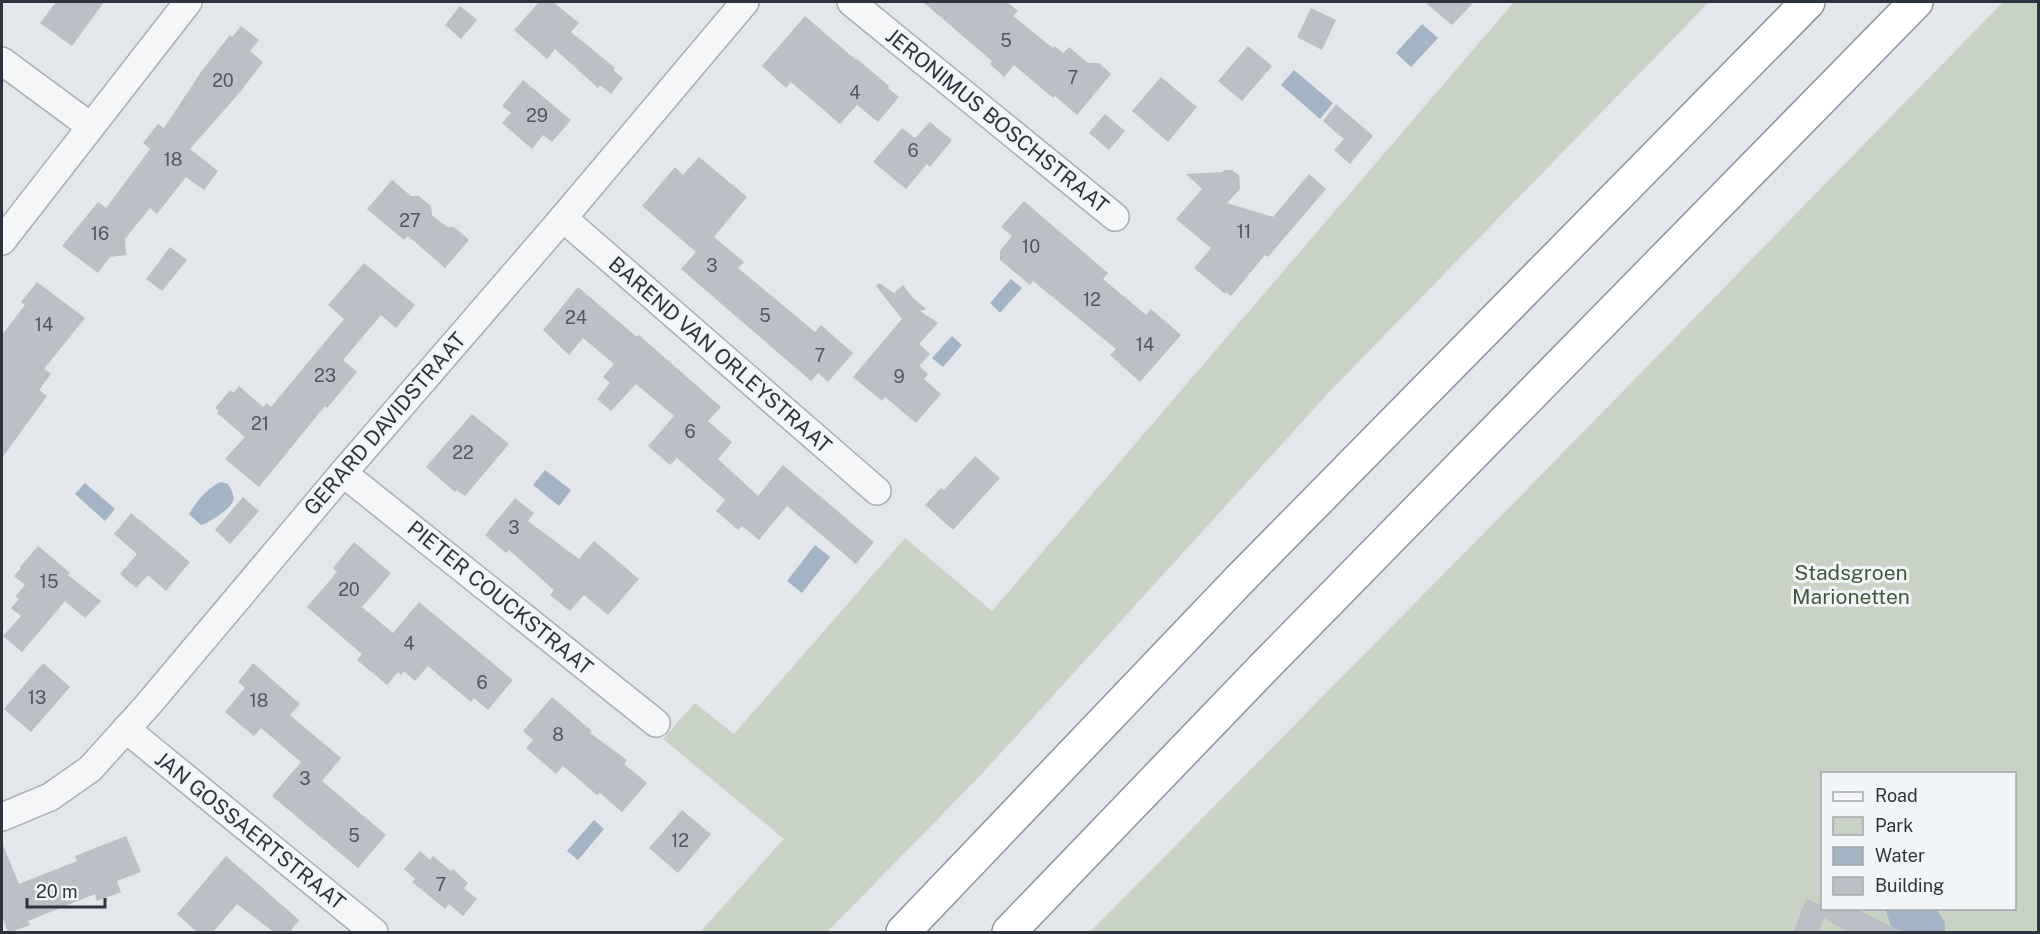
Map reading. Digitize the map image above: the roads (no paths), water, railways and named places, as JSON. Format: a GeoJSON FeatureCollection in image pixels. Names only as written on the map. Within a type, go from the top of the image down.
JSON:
{"type":"FeatureCollection","features":[{"type":"Feature","properties":{"kind":"highway"},"geometry":{"type":"LineString","coordinates":[[903,933],[1241,578],[1808,2]]}},
{"type":"Feature","properties":{"kind":"highway"},"geometry":{"type":"LineString","coordinates":[[1009,933],[1264,666],[1916,2]]}},
{"type":"Feature","properties":{"kind":"street"},"geometry":{"type":"LineString","coordinates":[[2,241],[188,2]]}},
{"type":"Feature","properties":{"kind":"street","name":"GERARD DAVIDSTRAAT"},"geometry":{"type":"LineString","coordinates":[[2,817],[50,797],[90,769],[563,218],[745,2]]}},
{"type":"Feature","properties":{"kind":"street","name":"JERONIMUS BOSCHSTRAAT"},"geometry":{"type":"LineString","coordinates":[[851,2],[1115,218]]}},
{"type":"Feature","properties":{"kind":"street"},"geometry":{"type":"LineString","coordinates":[[2,61],[90,126]]}},
{"type":"Feature","properties":{"kind":"street","name":"BAREND VAN ORLEYSTRAAT"},"geometry":{"type":"LineString","coordinates":[[563,218],[878,491]]}},
{"type":"Feature","properties":{"kind":"street","name":"PIETER COUCKSTRAAT"},"geometry":{"type":"LineString","coordinates":[[343,472],[656,723]]}},
{"type":"Feature","properties":{"kind":"street","name":"JAN GOSSAERTSTRAAT"},"geometry":{"type":"LineString","coordinates":[[126,729],[374,933]]}},
{"type":"Feature","properties":{"kind":"water"},"geometry":{"type":"Polygon","coordinates":[[[1422,24],[1438,38],[1411,67],[1396,53],[1422,24]]]}},
{"type":"Feature","properties":{"kind":"water"},"geometry":{"type":"Polygon","coordinates":[[[1294,70],[1333,103],[1320,119],[1281,85],[1294,70]]]}},
{"type":"Feature","properties":{"kind":"water"},"geometry":{"type":"Polygon","coordinates":[[[1011,279],[1022,288],[1000,313],[990,303],[1011,279]]]}},
{"type":"Feature","properties":{"kind":"water"},"geometry":{"type":"Polygon","coordinates":[[[952,336],[962,345],[943,367],[932,358],[952,336]]]}},
{"type":"Feature","properties":{"kind":"water"},"geometry":{"type":"Polygon","coordinates":[[[545,470],[571,490],[559,506],[533,485],[545,470]]]}},
{"type":"Feature","properties":{"kind":"water"},"geometry":{"type":"Polygon","coordinates":[[[221,482],[228,484],[233,493],[233,501],[223,512],[201,525],[189,514],[203,495],[221,482]]]}},
{"type":"Feature","properties":{"kind":"water"},"geometry":{"type":"Polygon","coordinates":[[[85,483],[115,509],[105,521],[75,494],[85,483]]]}},
{"type":"Feature","properties":{"kind":"water"},"geometry":{"type":"Polygon","coordinates":[[[815,545],[830,557],[802,593],[787,581],[815,545]]]}},
{"type":"Feature","properties":{"kind":"water"},"geometry":{"type":"Polygon","coordinates":[[[594,820],[604,829],[578,860],[567,851],[594,820]]]}},
{"type":"Feature","properties":{"kind":"water"},"geometry":{"type":"Polygon","coordinates":[[[1886,910],[1937,910],[1945,922],[1945,932],[1897,932],[1891,926],[1886,910]]]}},
{"type":"Feature","properties":{"kind":"park label","name":"Stadsgroen Marionetten"},"geometry":{"type":"Point","coordinates":[1851,585]}}]}
